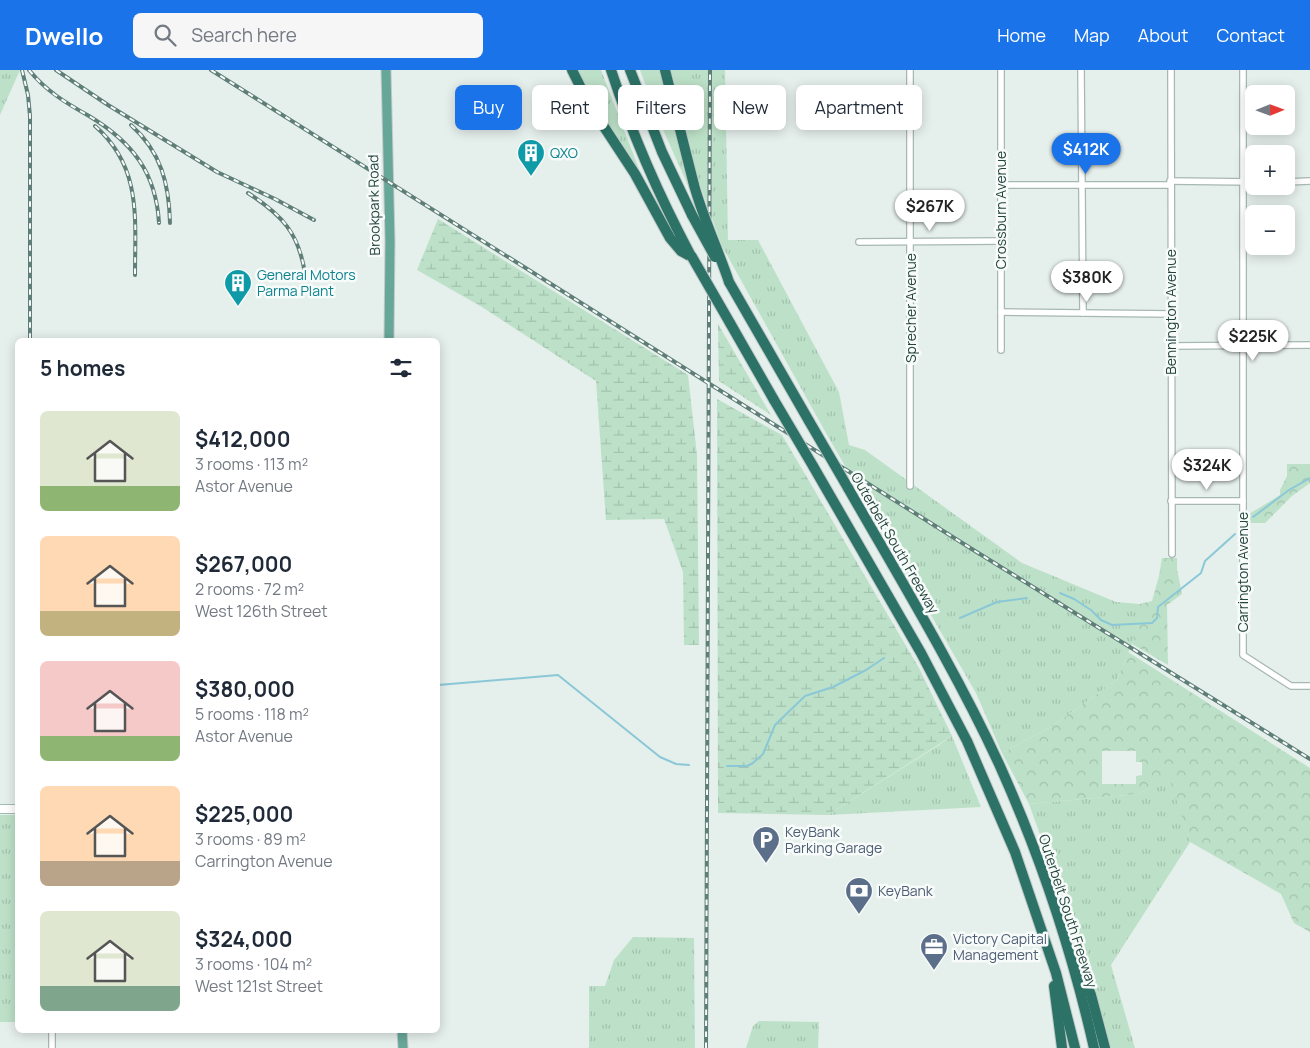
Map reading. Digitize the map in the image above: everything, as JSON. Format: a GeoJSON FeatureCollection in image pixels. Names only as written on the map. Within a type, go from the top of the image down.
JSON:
{"type":"FeatureCollection","features":[{"type":"Feature","properties":{"kind":"highway"},"geometry":{"type":"LineString","coordinates":[[572,70],[589,104],[635,174],[670,238],[681,250],[692,257]]}},
{"type":"Feature","properties":{"kind":"highway"},"geometry":{"type":"LineString","coordinates":[[611,70],[641,153],[692,257],[921,653],[967,741],[1015,852],[1056,973],[1075,1048]]}},
{"type":"Feature","properties":{"kind":"highway","name":"Outerbelt South Freeway"},"geometry":{"type":"LineString","coordinates":[[630,70],[662,152],[692,215],[946,658],[982,729],[1026,827],[1078,981],[1094,1048]]}},
{"type":"Feature","properties":{"kind":"highway"},"geometry":{"type":"LineString","coordinates":[[665,70],[694,185],[730,284]]}},
{"type":"Feature","properties":{"kind":"highway"},"geometry":{"type":"LineString","coordinates":[[1065,939],[1086,980],[1105,1048]]}},
{"type":"Feature","properties":{"kind":"highway"},"geometry":{"type":"LineString","coordinates":[[1056,973],[1054,989],[1062,1048]]}},
{"type":"Feature","properties":{"kind":"main road","name":"Brookpark Road"},"geometry":{"type":"LineString","coordinates":[[386,70],[390,241],[389,338]]}},
{"type":"Feature","properties":{"kind":"main road"},"geometry":{"type":"LineString","coordinates":[[0,809],[15,809]]}},
{"type":"Feature","properties":{"kind":"main road"},"geometry":{"type":"LineString","coordinates":[[402,1033],[403,1048]]}},
{"type":"Feature","properties":{"kind":"street","name":"Sprecher Avenue"},"geometry":{"type":"LineString","coordinates":[[910,70],[910,486]]}},
{"type":"Feature","properties":{"kind":"street","name":"Crossburn Avenue"},"geometry":{"type":"LineString","coordinates":[[1001,70],[1001,350]]}},
{"type":"Feature","properties":{"kind":"street"},"geometry":{"type":"LineString","coordinates":[[1081,70],[1082,313]]}},
{"type":"Feature","properties":{"kind":"street","name":"Bennington Avenue"},"geometry":{"type":"LineString","coordinates":[[1172,70],[1172,554]]}},
{"type":"Feature","properties":{"kind":"street","name":"Carrington Avenue"},"geometry":{"type":"LineString","coordinates":[[1243,70],[1243,655],[1291,686],[1310,686]]}},
{"type":"Feature","properties":{"kind":"street"},"geometry":{"type":"LineString","coordinates":[[1295,182],[1310,181]]}},
{"type":"Feature","properties":{"kind":"street"},"geometry":{"type":"LineString","coordinates":[[1001,185],[1242,182]]}},
{"type":"Feature","properties":{"kind":"street"},"geometry":{"type":"LineString","coordinates":[[859,242],[1001,241]]}},
{"type":"Feature","properties":{"kind":"street"},"geometry":{"type":"LineString","coordinates":[[1001,312],[1172,314]]}},
{"type":"Feature","properties":{"kind":"street"},"geometry":{"type":"LineString","coordinates":[[1171,346],[1310,345]]}},
{"type":"Feature","properties":{"kind":"street"},"geometry":{"type":"LineString","coordinates":[[1171,501],[1243,501]]}},
{"type":"Feature","properties":{"kind":"street"},"geometry":{"type":"LineString","coordinates":[[52,1033],[52,1048]]}},
{"type":"Feature","properties":{"kind":"green space"},"geometry":{"type":"Polygon","coordinates":[[[0,70],[20,70],[0,115],[0,70]]]}},
{"type":"Feature","properties":{"kind":"green space"},"geometry":{"type":"Polygon","coordinates":[[[575,70],[601,70],[607,85],[583,85],[575,70]]]}},
{"type":"Feature","properties":{"kind":"green space"},"geometry":{"type":"Polygon","coordinates":[[[640,70],[661,70],[665,85],[646,85],[640,70]]]}},
{"type":"Feature","properties":{"kind":"green space"},"geometry":{"type":"Polygon","coordinates":[[[671,70],[725,70],[725,85],[714,85],[714,130],[726,130],[728,240],[758,240],[839,392],[849,445],[865,450],[1022,563],[1116,602],[1140,604],[1136,634],[1117,680],[1051,727],[1002,753],[976,693],[826,433],[722,246],[699,182],[686,130],[704,130],[704,85],[675,85],[671,70]]]}},
{"type":"Feature","properties":{"kind":"green space"},"geometry":{"type":"Polygon","coordinates":[[[608,88],[618,114],[618,130],[624,130],[639,169],[636,170],[608,127],[608,88]]]}},
{"type":"Feature","properties":{"kind":"green space"},"geometry":{"type":"Polygon","coordinates":[[[663,130],[677,130],[691,185],[690,190],[663,130]]]}},
{"type":"Feature","properties":{"kind":"green space"},"geometry":{"type":"Polygon","coordinates":[[[438,219],[688,375],[697,455],[699,645],[684,645],[683,572],[664,519],[606,520],[596,381],[482,307],[417,270],[438,219]]]}},
{"type":"Feature","properties":{"kind":"green space"},"geometry":{"type":"Polygon","coordinates":[[[718,324],[771,415],[719,381],[718,324]]]}},
{"type":"Feature","properties":{"kind":"green space"},"geometry":{"type":"Polygon","coordinates":[[[717,399],[782,435],[919,668],[952,736],[828,815],[718,813],[717,399]]]}},
{"type":"Feature","properties":{"kind":"green space"},"geometry":{"type":"Polygon","coordinates":[[[1287,464],[1310,464],[1310,483],[1292,496],[1265,523],[1249,523],[1249,514],[1280,495],[1280,490],[1287,476],[1287,464]]]}},
{"type":"Feature","properties":{"kind":"green space"},"geometry":{"type":"Polygon","coordinates":[[[1162,558],[1177,558],[1177,569],[1182,594],[1167,605],[1168,665],[1132,644],[1140,604],[1152,601],[1162,558]]]}},
{"type":"Feature","properties":{"kind":"green space"},"geometry":{"type":"Polygon","coordinates":[[[1128,652],[1310,768],[1310,932],[1294,923],[1281,894],[1190,842],[1170,780],[1137,794],[1029,804],[1002,753],[1051,727],[1117,680],[1128,652]],[[1102,751],[1102,784],[1136,784],[1136,776],[1142,775],[1142,762],[1136,762],[1136,751],[1102,751]]]}},
{"type":"Feature","properties":{"kind":"green space"},"geometry":{"type":"Polygon","coordinates":[[[952,736],[981,807],[828,815],[939,745],[952,736]]]}},
{"type":"Feature","properties":{"kind":"green space"},"geometry":{"type":"Polygon","coordinates":[[[1171,779],[1190,842],[1111,965],[1135,1048],[1109,1048],[1090,974],[1029,804],[1137,794],[1171,779]]]}},
{"type":"Feature","properties":{"kind":"green space"},"geometry":{"type":"Polygon","coordinates":[[[0,815],[15,815],[15,1022],[0,1022],[0,815]]]}},
{"type":"Feature","properties":{"kind":"green space"},"geometry":{"type":"Polygon","coordinates":[[[633,937],[694,938],[695,1048],[589,1048],[589,986],[605,986],[614,960],[633,937]]]}},
{"type":"Feature","properties":{"kind":"green space"},"geometry":{"type":"Polygon","coordinates":[[[759,1021],[819,1022],[818,1048],[746,1048],[753,1026],[759,1021]]]}},
{"type":"Feature","properties":{"kind":"waterway"},"geometry":{"type":"LineString","coordinates":[[1253,517],[1289,490],[1310,478]]}},
{"type":"Feature","properties":{"kind":"waterway"},"geometry":{"type":"LineString","coordinates":[[1060,593],[1074,599],[1091,610],[1101,620],[1112,625],[1152,623],[1157,618],[1158,607],[1201,573],[1205,561],[1235,534]]}},
{"type":"Feature","properties":{"kind":"waterway"},"geometry":{"type":"LineString","coordinates":[[960,618],[997,602],[1027,598]]}},
{"type":"Feature","properties":{"kind":"waterway"},"geometry":{"type":"LineString","coordinates":[[727,766],[747,766],[753,763],[763,754],[775,725],[805,696],[833,687],[866,670],[884,658]]}},
{"type":"Feature","properties":{"kind":"waterway"},"geometry":{"type":"LineString","coordinates":[[440,685],[558,675],[660,757],[676,764],[689,765]]}},
{"type":"Feature","properties":{"kind":"railway"},"geometry":{"type":"LineString","coordinates":[[22,70],[28,95],[30,116],[30,338]]}},
{"type":"Feature","properties":{"kind":"railway"},"geometry":{"type":"LineString","coordinates":[[29,70],[49,90],[104,126],[129,148],[139,160],[153,188],[159,223]]}},
{"type":"Feature","properties":{"kind":"railway"},"geometry":{"type":"LineString","coordinates":[[56,70],[108,105],[217,172],[275,199],[314,220]]}},
{"type":"Feature","properties":{"kind":"railway"},"geometry":{"type":"LineString","coordinates":[[211,70],[975,551],[1310,759]]}},
{"type":"Feature","properties":{"kind":"railway"},"geometry":{"type":"LineString","coordinates":[[706,1048],[710,70]]}},
{"type":"Feature","properties":{"kind":"railway"},"geometry":{"type":"LineString","coordinates":[[131,125],[150,146],[161,169],[168,195],[170,223]]}},
{"type":"Feature","properties":{"kind":"railway"},"geometry":{"type":"LineString","coordinates":[[95,126],[110,142],[121,159],[133,194],[135,214],[135,275]]}},
{"type":"Feature","properties":{"kind":"railway"},"geometry":{"type":"LineString","coordinates":[[248,193],[270,209],[287,226],[298,247],[305,274]]}},
{"type":"Feature","properties":{"kind":"place","name":"QXO"},"geometry":{"type":"Point","coordinates":[531,177]}},
{"type":"Feature","properties":{"kind":"place","name":"General Motors Parma Plant"},"geometry":{"type":"Point","coordinates":[238,307]}},
{"type":"Feature","properties":{"kind":"place","name":"KeyBank Parking Garage"},"geometry":{"type":"Point","coordinates":[766,864]}},
{"type":"Feature","properties":{"kind":"place","name":"KeyBank"},"geometry":{"type":"Point","coordinates":[859,915]}},
{"type":"Feature","properties":{"kind":"place","name":"Victory Capital Management"},"geometry":{"type":"Point","coordinates":[934,971]}}]}
